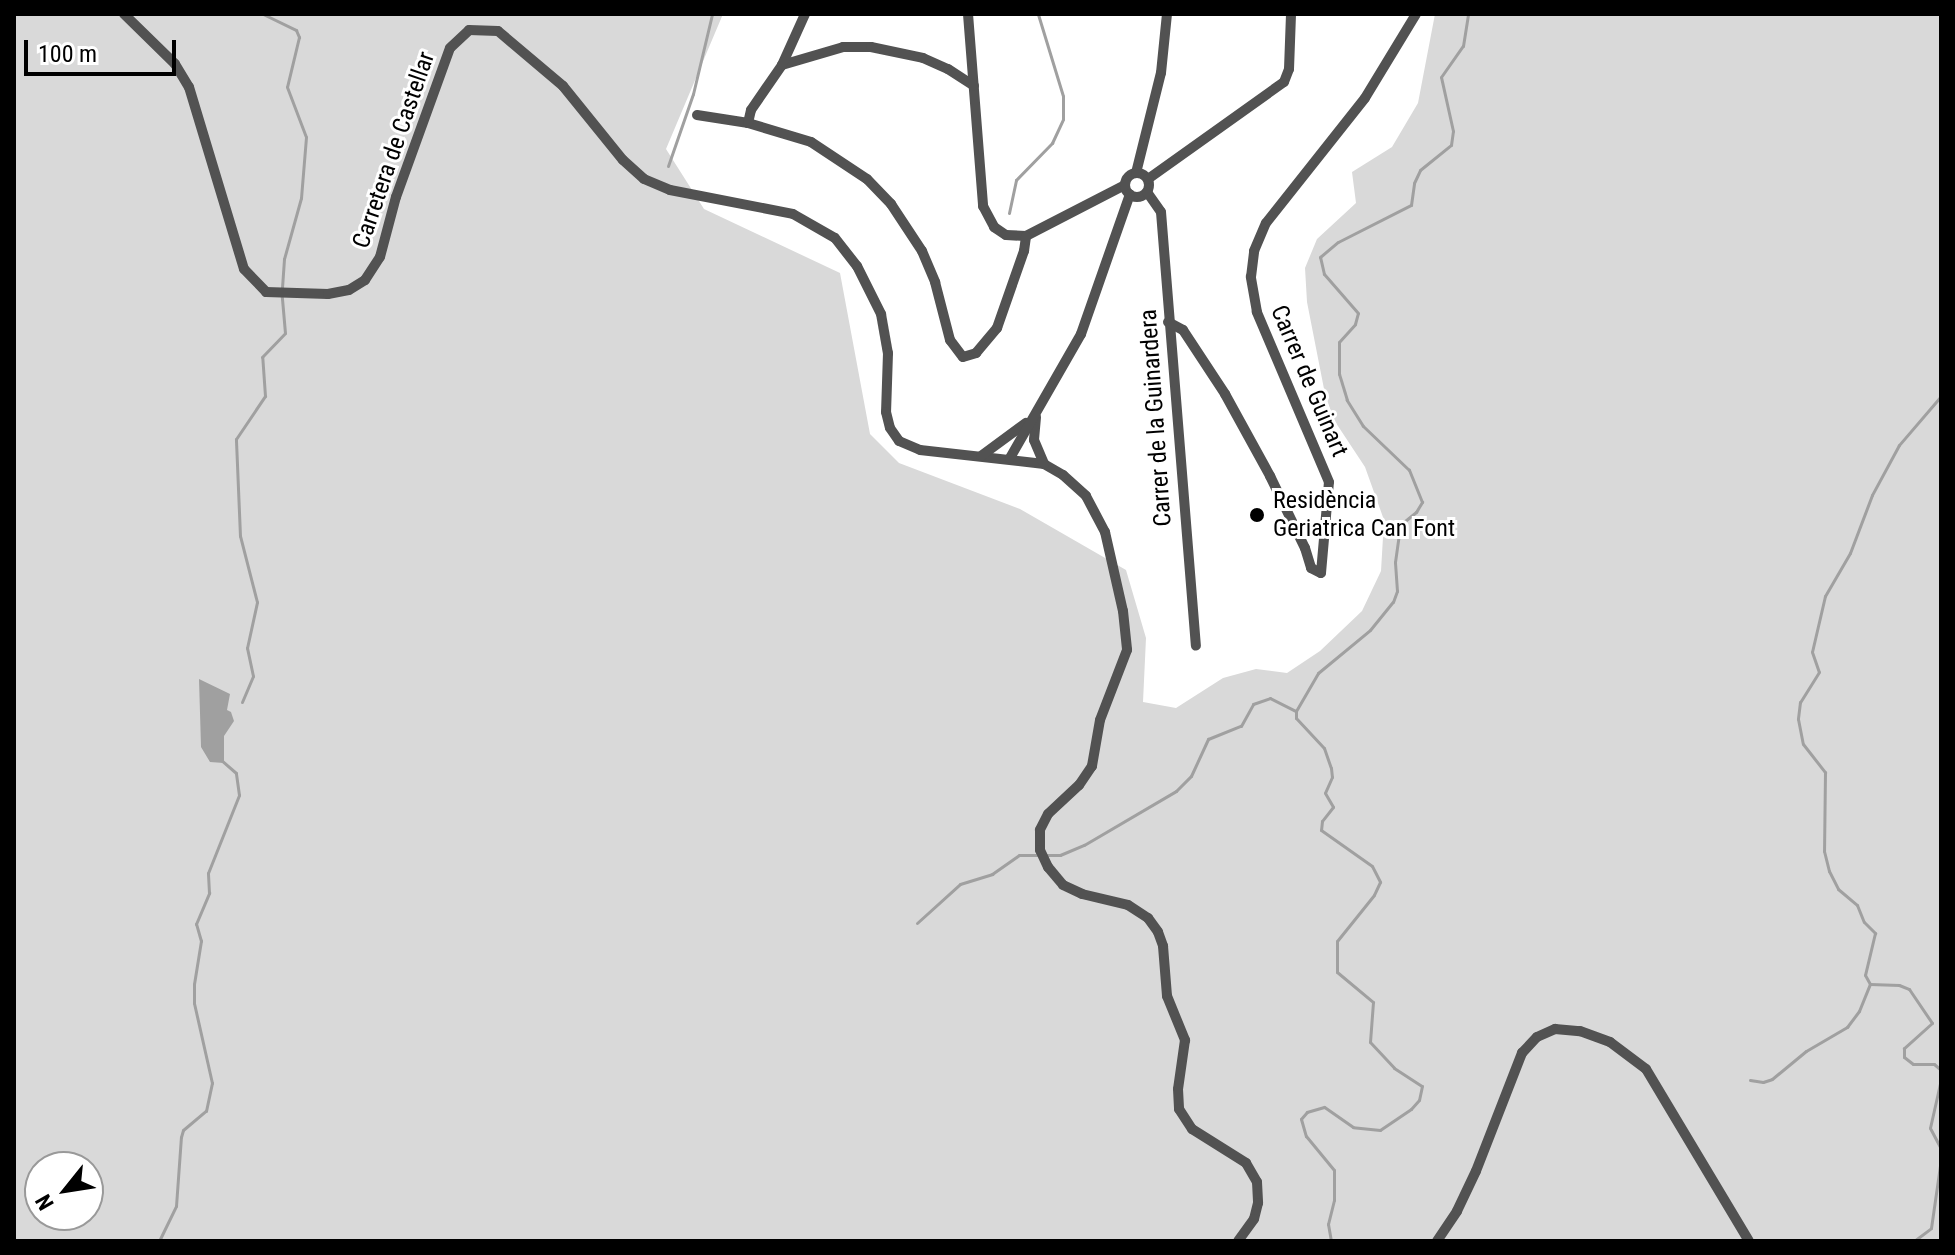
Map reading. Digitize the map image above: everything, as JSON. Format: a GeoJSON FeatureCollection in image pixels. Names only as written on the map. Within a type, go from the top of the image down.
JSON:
{"type":"FeatureCollection","features":[{"type":"Feature","properties":{"kind":"street","name":"Carretera de Castellar"},"geometry":{"type":"LineString","coordinates":[[124,14],[166,53],[189,87],[244,269],[266,292],[328,294],[349,290],[365,280],[380,257],[396,197],[450,48],[469,30],[498,31],[563,86],[623,160],[644,179],[670,190],[793,214],[835,238],[867,283],[885,328],[886,412],[894,435],[906,445],[920,450],[1044,464],[1073,483],[1098,513],[1117,582],[1127,650],[1100,720],[1092,766],[1079,785],[1048,814],[1040,830],[1040,850],[1057,880],[1072,890],[1139,911],[1158,932],[1164,954],[1167,996],[1185,1040],[1178,1089],[1179,1109],[1192,1129],[1246,1163],[1257,1182],[1258,1203],[1254,1219],[1238,1241]]}},
{"type":"Feature","properties":{"kind":"street"},"geometry":{"type":"LineString","coordinates":[[748,123],[751,110],[782,65],[805,14]]}},
{"type":"Feature","properties":{"kind":"street"},"geometry":{"type":"LineString","coordinates":[[968,14],[986,214],[1000,232],[1012,237],[1026,236],[1128,190]]}},
{"type":"Feature","properties":{"kind":"street"},"geometry":{"type":"LineString","coordinates":[[1136,173],[1161,73],[1167,14]]}},
{"type":"Feature","properties":{"kind":"street"},"geometry":{"type":"LineString","coordinates":[[1148,179],[1284,82],[1289,69],[1291,14]]}},
{"type":"Feature","properties":{"kind":"street","name":"Carrer de Guinart"},"geometry":{"type":"LineString","coordinates":[[1168,322],[1183,330],[1225,394],[1270,476],[1305,548],[1311,568],[1321,573],[1329,482],[1257,312],[1252,286],[1254,251],[1266,223],[1365,98],[1416,14]]}},
{"type":"Feature","properties":{"kind":"street"},"geometry":{"type":"LineString","coordinates":[[782,65],[843,47],[871,47],[923,58],[974,86]]}},
{"type":"Feature","properties":{"kind":"street"},"geometry":{"type":"LineString","coordinates":[[697,115],[748,123],[811,142],[856,169],[880,192],[926,259],[950,340],[963,357],[972,356],[997,328],[1024,251],[1026,236]]}},
{"type":"Feature","properties":{"kind":"street"},"geometry":{"type":"LineString","coordinates":[[1010,458],[1081,334],[1128,190],[1129,176],[1136,173],[1148,179]]}},
{"type":"Feature","properties":{"kind":"street"},"geometry":{"type":"LineString","coordinates":[[1128,190],[1140,197],[1147,192],[1148,179]]}},
{"type":"Feature","properties":{"kind":"street","name":"Carrer de la Guinardera"},"geometry":{"type":"LineString","coordinates":[[1147,192],[1161,212],[1196,646]]}},
{"type":"Feature","properties":{"kind":"street"},"geometry":{"type":"LineString","coordinates":[[981,456],[1016,432],[1038,410]]}},
{"type":"Feature","properties":{"kind":"street"},"geometry":{"type":"LineString","coordinates":[[1038,410],[1034,440],[1044,464]]}},
{"type":"Feature","properties":{"kind":"street"},"geometry":{"type":"LineString","coordinates":[[1437,1241],[1457,1211],[1476,1171],[1522,1053],[1545,1032],[1567,1029],[1610,1042],[1646,1069],[1749,1241]]}},
{"type":"Feature","properties":{"kind":"shaded area"},"geometry":{"type":"Polygon","coordinates":[[[14,14],[723,14],[666,149],[704,209],[840,273],[870,434],[899,463],[1020,509],[1126,570],[1146,638],[1143,702],[1176,708],[1223,678],[1256,669],[1287,673],[1320,651],[1362,611],[1381,571],[1384,520],[1365,467],[1334,420],[1325,394],[1307,302],[1305,268],[1317,239],[1356,203],[1352,172],[1392,147],[1418,103],[1435,14],[1941,14],[1941,1241],[14,1241],[14,14]]]}},
{"type":"Feature","properties":{"kind":"shaded area"},"geometry":{"type":"Polygon","coordinates":[[[199,679],[230,694],[227,710],[234,721],[224,736],[224,763],[210,762],[201,747],[199,679]]]}},
{"type":"Feature","properties":{"kind":"waterway"},"geometry":{"type":"LineString","coordinates":[[263,14],[296,30],[299,37],[287,87],[306,137],[301,198],[284,259],[282,289]]}},
{"type":"Feature","properties":{"kind":"waterway"},"geometry":{"type":"LineString","coordinates":[[668,166],[693,94],[712,14]]}},
{"type":"Feature","properties":{"kind":"waterway"},"geometry":{"type":"LineString","coordinates":[[1009,213],[1016,180],[1052,143],[1063,119],[1063,96],[1038,14]]}},
{"type":"Feature","properties":{"kind":"waterway"},"geometry":{"type":"LineString","coordinates":[[1046,855],[1060,855],[1084,845],[1176,791],[1191,776],[1208,739],[1241,726],[1253,704],[1270,698],[1296,711],[1318,673],[1370,630],[1393,602],[1397,591],[1395,562],[1400,525],[1416,512],[1422,502],[1409,470],[1363,426],[1347,400],[1339,374],[1339,342],[1355,324],[1358,313],[1324,274],[1320,257],[1338,242],[1411,205],[1414,183],[1420,170],[1451,145],[1453,131],[1441,77],[1463,46],[1468,14]]}},
{"type":"Feature","properties":{"kind":"waterway"},"geometry":{"type":"LineString","coordinates":[[242,702],[253,676],[247,648],[257,602],[240,536],[236,439],[265,396],[262,357],[285,333],[282,296]]}},
{"type":"Feature","properties":{"kind":"waterway"},"geometry":{"type":"LineString","coordinates":[[1941,396],[1899,445],[1872,495],[1850,553],[1825,596],[1812,652],[1819,672],[1800,702],[1798,719],[1803,744],[1825,772],[1824,851],[1829,871],[1838,889],[1857,905],[1864,922],[1875,933],[1865,975],[1870,984],[1899,985],[1909,989],[1932,1023],[1904,1048],[1904,1057],[1913,1064],[1934,1064],[1941,1070]]}},
{"type":"Feature","properties":{"kind":"waterway"},"geometry":{"type":"LineString","coordinates":[[1296,711],[1296,718],[1324,748],[1331,768],[1332,777],[1325,793],[1333,807],[1322,821],[1321,830],[1372,866],[1380,882],[1374,895],[1337,941],[1337,972],[1373,1002],[1370,1042],[1394,1068],[1422,1086],[1419,1100],[1411,1109],[1380,1130],[1353,1127],[1324,1107],[1307,1112],[1301,1119],[1306,1136],[1334,1170],[1334,1200],[1328,1224],[1331,1241]]}},
{"type":"Feature","properties":{"kind":"waterway"},"geometry":{"type":"LineString","coordinates":[[159,1241],[176,1206],[183,1130],[206,1111],[212,1083],[194,1003],[194,984],[201,941],[196,924],[209,893],[208,873],[239,795],[236,773],[222,761]]}},
{"type":"Feature","properties":{"kind":"waterway"},"geometry":{"type":"LineString","coordinates":[[917,923],[960,884],[992,874],[1019,855],[1038,855]]}},
{"type":"Feature","properties":{"kind":"waterway"},"geometry":{"type":"LineString","coordinates":[[1750,1080],[1763,1082],[1772,1079],[1806,1051],[1847,1027],[1859,1011],[1870,984]]}},
{"type":"Feature","properties":{"kind":"waterway"},"geometry":{"type":"LineString","coordinates":[[1941,1079],[1930,1128],[1941,1149]]}},
{"type":"Feature","properties":{"kind":"waterway"},"geometry":{"type":"LineString","coordinates":[[1914,1241],[1931,1228],[1941,1159]]}},
{"type":"Feature","properties":{"kind":"place","name":"Residència Geriatrica Can Font"},"geometry":{"type":"Point","coordinates":[1257,515]}}]}
